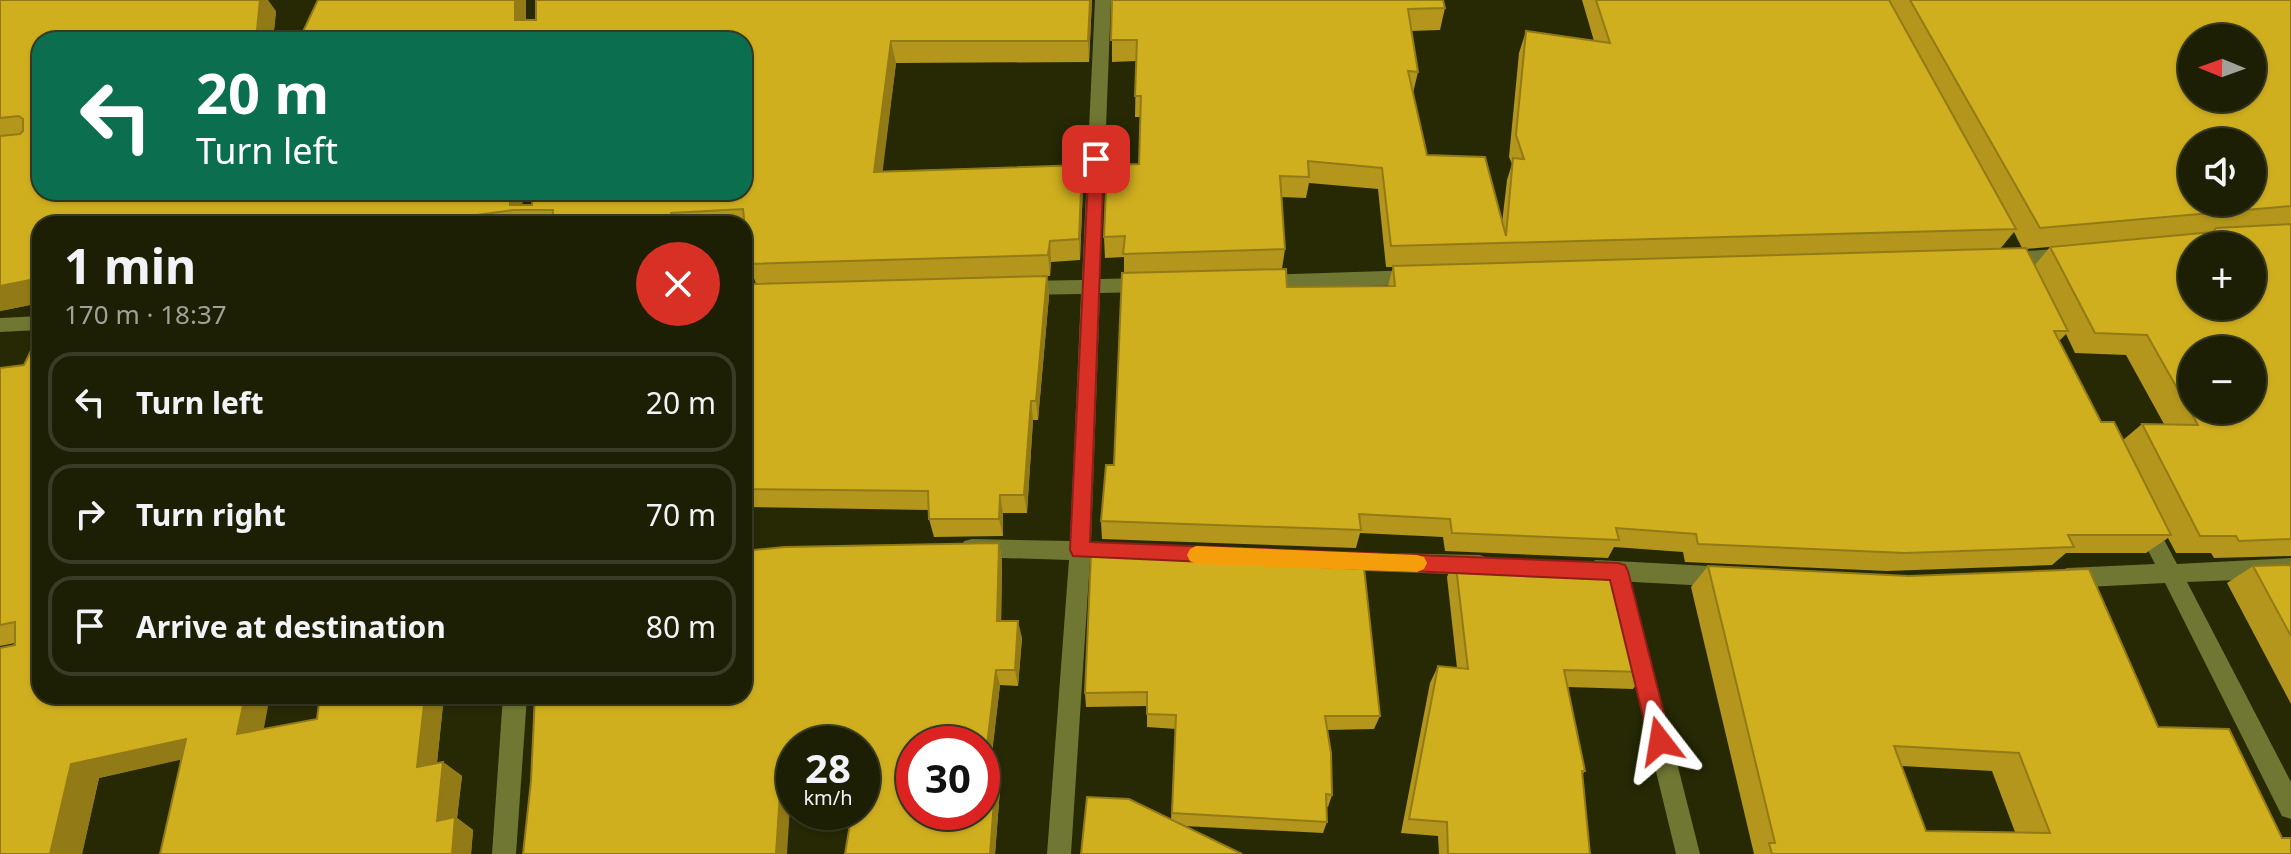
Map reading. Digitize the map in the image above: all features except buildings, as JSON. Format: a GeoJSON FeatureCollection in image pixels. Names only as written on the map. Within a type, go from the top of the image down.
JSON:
{"type":"FeatureCollection","features":[{"type":"Feature","properties":{"kind":"street"},"geometry":{"type":"LineString","coordinates":[[1059,854],[1080,550],[1103,0]]}},
{"type":"Feature","properties":{"kind":"street"},"geometry":{"type":"LineString","coordinates":[[1984,260],[2093,252]]}},
{"type":"Feature","properties":{"kind":"street"},"geometry":{"type":"LineString","coordinates":[[1234,282],[1442,276]]}},
{"type":"Feature","properties":{"kind":"street"},"geometry":{"type":"LineString","coordinates":[[996,289],[1171,284]]}},
{"type":"Feature","properties":{"kind":"street"},"geometry":{"type":"LineString","coordinates":[[0,325],[32,323]]}},
{"type":"Feature","properties":{"kind":"street"},"geometry":{"type":"LineString","coordinates":[[2135,503],[2291,807]]}},
{"type":"Feature","properties":{"kind":"street"},"geometry":{"type":"LineString","coordinates":[[953,549],[1141,553]]}},
{"type":"Feature","properties":{"kind":"street"},"geometry":{"type":"LineString","coordinates":[[1310,560],[1496,565]]}},
{"type":"Feature","properties":{"kind":"street"},"geometry":{"type":"LineString","coordinates":[[2044,579],[2291,568]]}},
{"type":"Feature","properties":{"kind":"street"},"geometry":{"type":"LineString","coordinates":[[1572,569],[1744,577]]}},
{"type":"Feature","properties":{"kind":"street"},"geometry":{"type":"LineString","coordinates":[[1618,571],[1625,601]]}},
{"type":"Feature","properties":{"kind":"street"},"geometry":{"type":"LineString","coordinates":[[1633,631],[1688,854]]}},
{"type":"Feature","properties":{"kind":"street"},"geometry":{"type":"LineString","coordinates":[[504,854],[514,704]]}},
{"type":"Feature","properties":{"kind":"slow traffic"},"geometry":{"type":"LineString","coordinates":[[1196,555],[1417,563]]}},
{"type":"Feature","properties":{"kind":"route"},"geometry":{"type":"LineString","coordinates":[[1096,159],[1080,550],[1618,571],[1660,741]]}}]}
